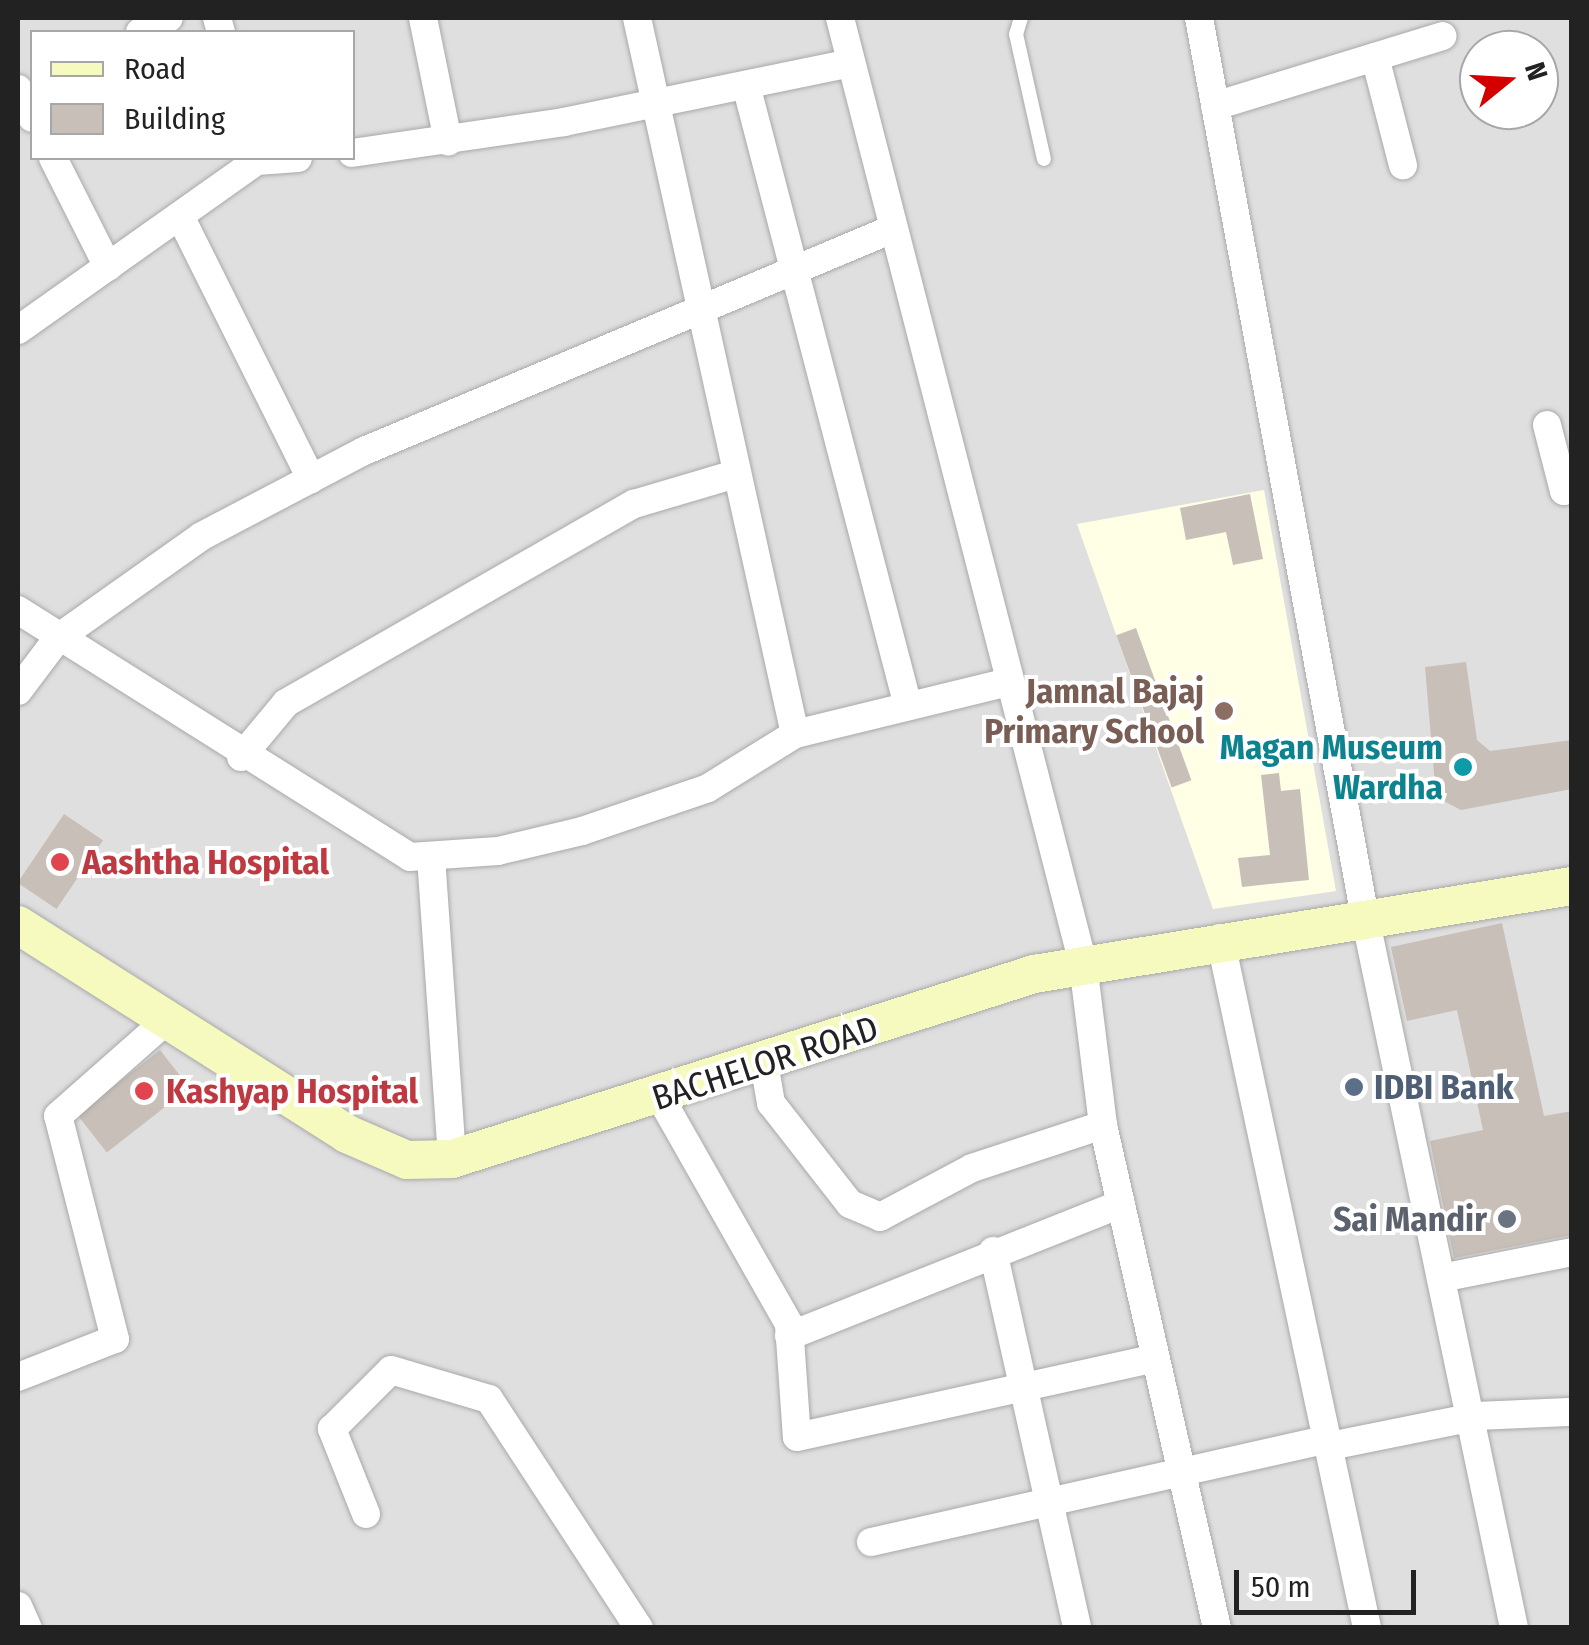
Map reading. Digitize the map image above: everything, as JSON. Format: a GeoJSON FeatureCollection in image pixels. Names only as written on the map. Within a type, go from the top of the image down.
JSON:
{"type":"FeatureCollection","features":[{"type":"Feature","properties":{"kind":"main road","name":"BACHELOR ROAD"},"geometry":{"type":"LineString","coordinates":[[18,925],[347,1134],[407,1160],[452,1159],[1082,964],[1220,938],[1572,886]]}},
{"type":"Feature","properties":{"kind":"street"},"geometry":{"type":"LineString","coordinates":[[144,30],[169,18]]}},
{"type":"Feature","properties":{"kind":"street"},"geometry":{"type":"LineString","coordinates":[[423,18],[448,141]]}},
{"type":"Feature","properties":{"kind":"street"},"geometry":{"type":"LineString","coordinates":[[637,18],[696,306],[795,734]]}},
{"type":"Feature","properties":{"kind":"street"},"geometry":{"type":"LineString","coordinates":[[840,18],[847,64],[1082,964],[1102,1125],[1217,1628]]}},
{"type":"Feature","properties":{"kind":"street"},"geometry":{"type":"LineString","coordinates":[[1199,18],[1365,917],[1514,1628]]}},
{"type":"Feature","properties":{"kind":"street"},"geometry":{"type":"LineString","coordinates":[[1215,106],[1442,36]]}},
{"type":"Feature","properties":{"kind":"street"},"geometry":{"type":"LineString","coordinates":[[1375,57],[1403,165]]}},
{"type":"Feature","properties":{"kind":"street"},"geometry":{"type":"LineString","coordinates":[[355,153],[448,141],[847,64]]}},
{"type":"Feature","properties":{"kind":"street"},"geometry":{"type":"LineString","coordinates":[[746,85],[789,270],[908,706]]}},
{"type":"Feature","properties":{"kind":"street"},"geometry":{"type":"LineString","coordinates":[[53,160],[108,267]]}},
{"type":"Feature","properties":{"kind":"street"},"geometry":{"type":"LineString","coordinates":[[18,330],[255,160]]}},
{"type":"Feature","properties":{"kind":"street"},"geometry":{"type":"LineString","coordinates":[[180,216],[311,479]]}},
{"type":"Feature","properties":{"kind":"street"},"geometry":{"type":"LineString","coordinates":[[18,691],[58,638],[202,536],[311,479],[696,306],[890,230]]}},
{"type":"Feature","properties":{"kind":"street"},"geometry":{"type":"LineString","coordinates":[[1547,425],[1564,491],[1572,488]]}},
{"type":"Feature","properties":{"kind":"street"},"geometry":{"type":"LineString","coordinates":[[241,757],[286,703],[634,504],[734,474]]}},
{"type":"Feature","properties":{"kind":"street"},"geometry":{"type":"LineString","coordinates":[[18,610],[241,757],[410,857],[431,857],[600,825],[708,788],[795,734],[1008,682]]}},
{"type":"Feature","properties":{"kind":"street"},"geometry":{"type":"LineString","coordinates":[[431,857],[452,1159]]}},
{"type":"Feature","properties":{"kind":"street"},"geometry":{"type":"LineString","coordinates":[[1220,938],[1367,1628]]}},
{"type":"Feature","properties":{"kind":"street"},"geometry":{"type":"LineString","coordinates":[[18,1377],[115,1339],[58,1116],[166,1020]]}},
{"type":"Feature","properties":{"kind":"street"},"geometry":{"type":"LineString","coordinates":[[764,1063],[771,1102],[850,1204],[880,1217],[972,1168],[1102,1125]]}},
{"type":"Feature","properties":{"kind":"street"},"geometry":{"type":"LineString","coordinates":[[660,1097],[789,1336],[797,1437],[1024,1392],[1156,1358]]}},
{"type":"Feature","properties":{"kind":"street"},"geometry":{"type":"LineString","coordinates":[[789,1336],[993,1251],[1121,1204]]}},
{"type":"Feature","properties":{"kind":"street"},"geometry":{"type":"LineString","coordinates":[[993,1251],[1077,1628]]}},
{"type":"Feature","properties":{"kind":"street"},"geometry":{"type":"LineString","coordinates":[[1441,1278],[1572,1252]]}},
{"type":"Feature","properties":{"kind":"street"},"geometry":{"type":"LineString","coordinates":[[366,1514],[332,1429],[391,1370],[489,1398],[639,1628]]}},
{"type":"Feature","properties":{"kind":"street"},"geometry":{"type":"LineString","coordinates":[[871,1542],[1181,1469],[1470,1418],[1572,1412]]}},
{"type":"Feature","properties":{"kind":"street"},"geometry":{"type":"LineString","coordinates":[[18,1606],[28,1628]]}},
{"type":"Feature","properties":{"kind":"lane"},"geometry":{"type":"LineString","coordinates":[[1021,18],[1044,159]]}},
{"type":"Feature","properties":{"kind":"shaded area"},"geometry":{"type":"Polygon","coordinates":[[[18,18],[1571,18],[1571,1627],[18,1627],[18,18]]]}},
{"type":"Feature","properties":{"kind":"shaded area","name":"Jamnal Bajaj Primary School"},"geometry":{"type":"Polygon","coordinates":[[[1264,490],[1336,891],[1213,909],[1077,524],[1264,490]]]}},
{"type":"Feature","properties":{"kind":"building"},"geometry":{"type":"Polygon","coordinates":[[[1250,494],[1263,559],[1233,565],[1226,532],[1186,540],[1180,508],[1250,494]]]}},
{"type":"Feature","properties":{"kind":"building"},"geometry":{"type":"Polygon","coordinates":[[[1136,628],[1191,780],[1172,787],[1116,635],[1136,628]]]}},
{"type":"Feature","properties":{"kind":"building"},"geometry":{"type":"Polygon","coordinates":[[[1466,662],[1477,740],[1490,751],[1572,740],[1572,789],[1461,810],[1436,797],[1425,667],[1466,662]]]}},
{"type":"Feature","properties":{"kind":"building"},"geometry":{"type":"Polygon","coordinates":[[[1279,773],[1281,791],[1300,789],[1309,880],[1242,887],[1238,858],[1270,855],[1261,775],[1279,773]]]}},
{"type":"Feature","properties":{"kind":"building"},"geometry":{"type":"Polygon","coordinates":[[[64,814],[103,840],[57,909],[18,882],[64,814]]]}},
{"type":"Feature","properties":{"kind":"building"},"geometry":{"type":"Polygon","coordinates":[[[1502,923],[1544,1116],[1572,1111],[1572,1235],[1454,1258],[1430,1141],[1483,1130],[1457,1010],[1407,1021],[1391,947],[1502,923]]]}},
{"type":"Feature","properties":{"kind":"building"},"geometry":{"type":"Polygon","coordinates":[[[160,1050],[190,1088],[107,1152],[77,1115],[160,1050]]]}},
{"type":"Feature","properties":{"kind":"place","name":"Jamnal Bajaj Primary School"},"geometry":{"type":"Point","coordinates":[1224,711]}},
{"type":"Feature","properties":{"kind":"place","name":"Magan Museum Wardha"},"geometry":{"type":"Point","coordinates":[1463,767]}},
{"type":"Feature","properties":{"kind":"place","name":"Aashtha Hospital"},"geometry":{"type":"Point","coordinates":[60,862]}},
{"type":"Feature","properties":{"kind":"place","name":"IDBI Bank"},"geometry":{"type":"Point","coordinates":[1354,1087]}},
{"type":"Feature","properties":{"kind":"place","name":"Kashyap Hospital"},"geometry":{"type":"Point","coordinates":[144,1091]}},
{"type":"Feature","properties":{"kind":"place","name":"Sai Mandir"},"geometry":{"type":"Point","coordinates":[1507,1219]}}]}
